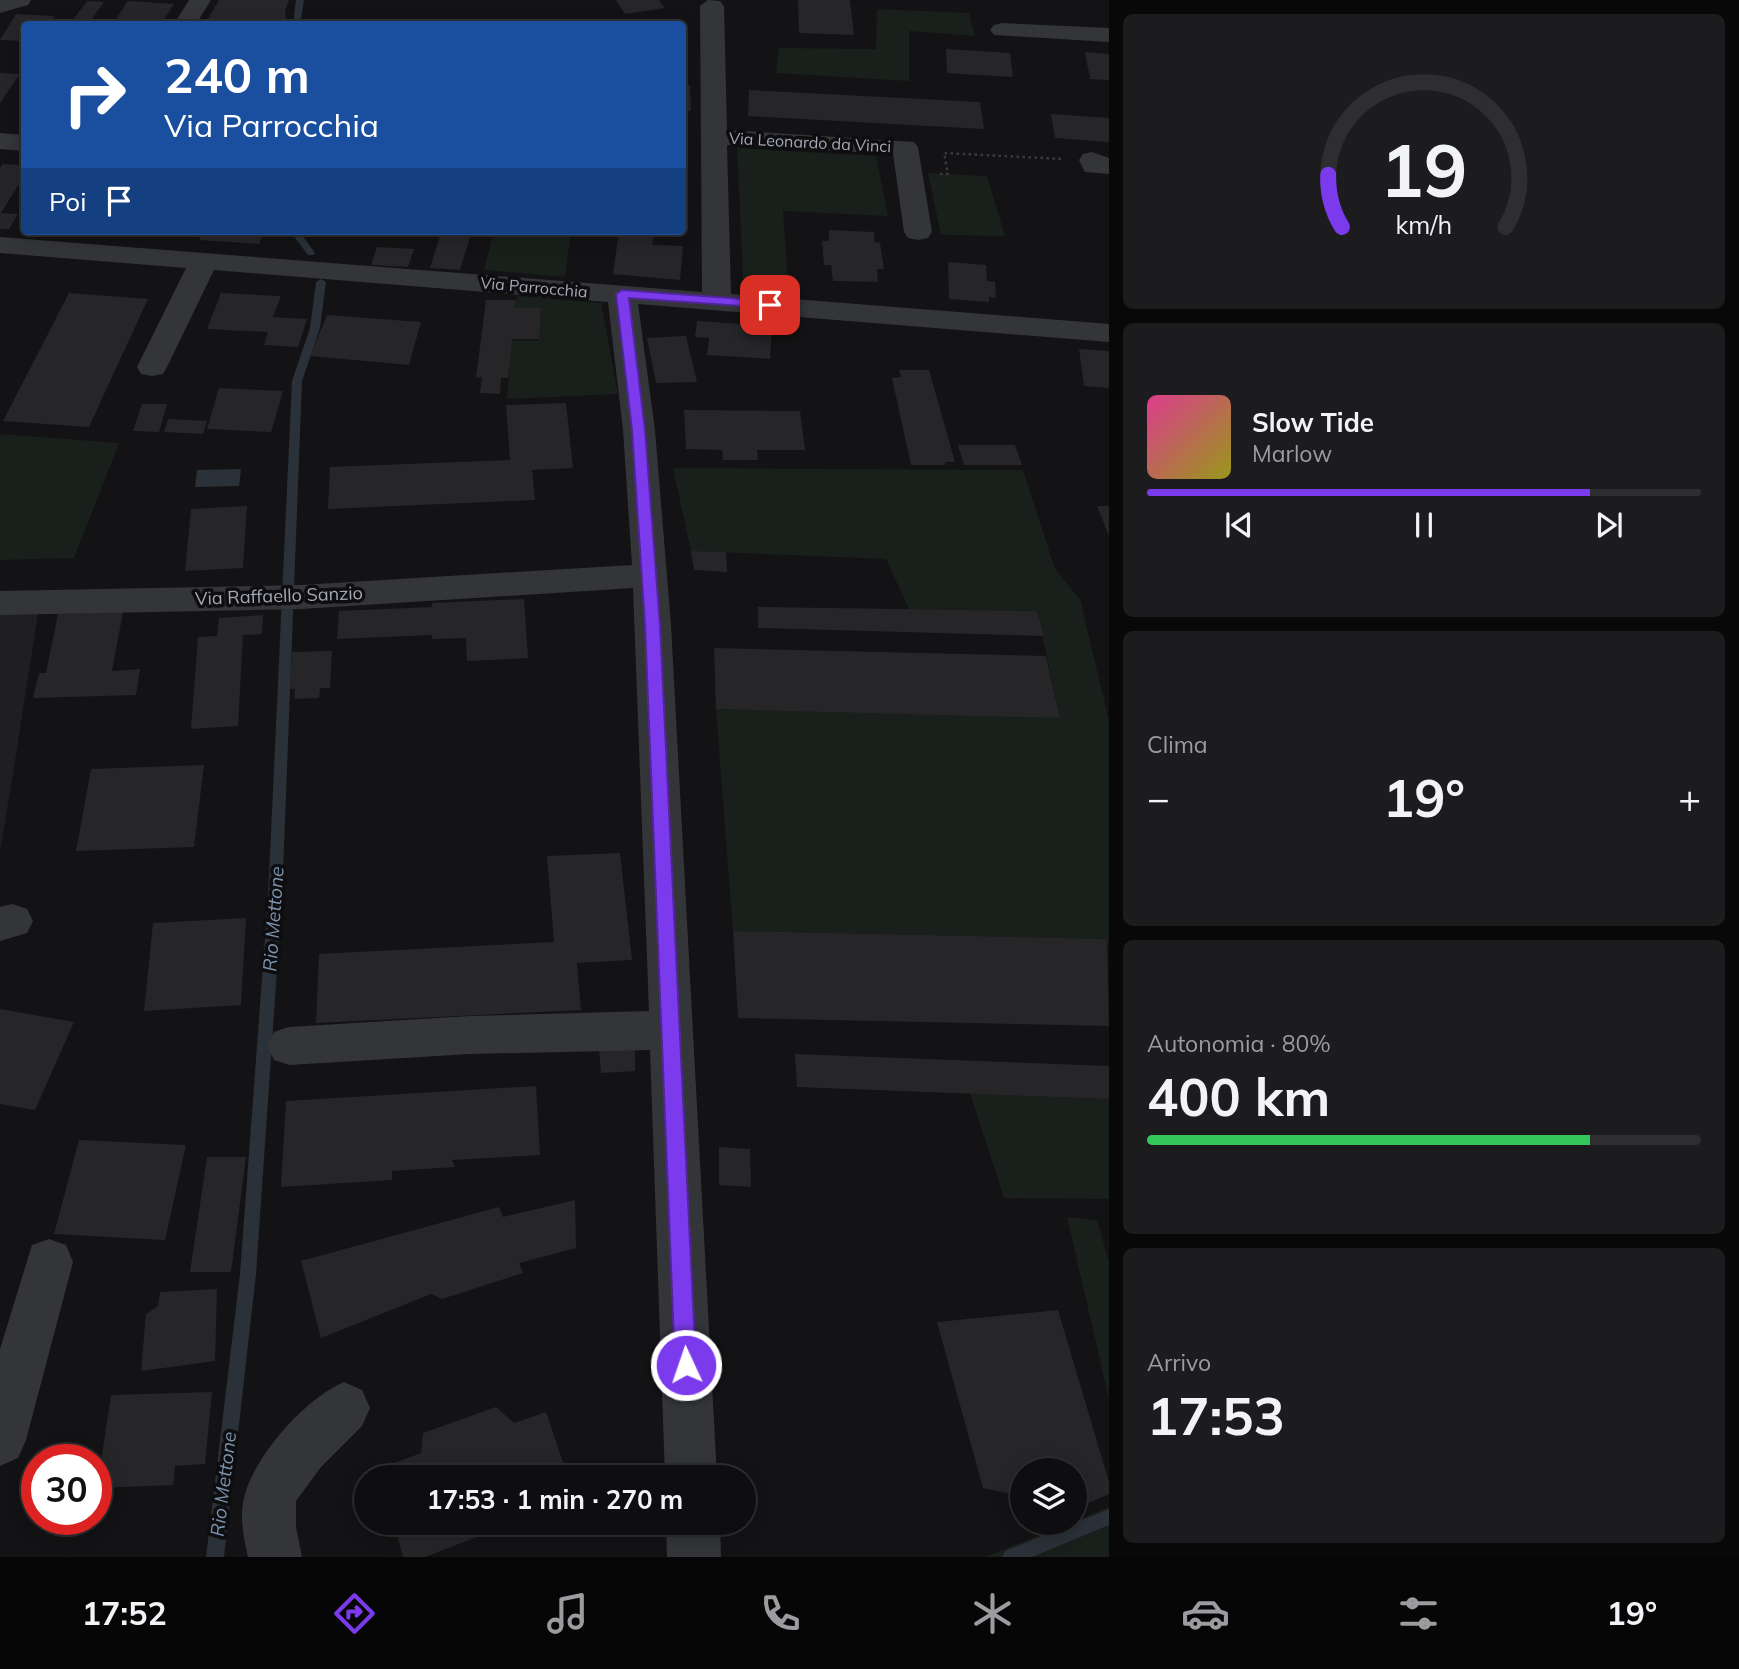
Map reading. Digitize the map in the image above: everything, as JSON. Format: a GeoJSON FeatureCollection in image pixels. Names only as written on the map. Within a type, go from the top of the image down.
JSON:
{"type":"FeatureCollection","features":[{"type":"Feature","properties":{"kind":"street"},"geometry":{"type":"LineString","coordinates":[[0,6],[20,0]]}},
{"type":"Feature","properties":{"kind":"street"},"geometry":{"type":"LineString","coordinates":[[187,21],[200,1]]}},
{"type":"Feature","properties":{"kind":"street","name":"Via Leonardo da Vinci"},"geometry":{"type":"LineString","coordinates":[[712,6],[717,300]]}},
{"type":"Feature","properties":{"kind":"street"},"geometry":{"type":"LineString","coordinates":[[1002,30],[1109,35]]}},
{"type":"Feature","properties":{"kind":"street","name":"Via Leonardo da Vinci"},"geometry":{"type":"LineString","coordinates":[[713,137],[905,147],[918,232]]}},
{"type":"Feature","properties":{"kind":"street"},"geometry":{"type":"LineString","coordinates":[[0,141],[21,143]]}},
{"type":"Feature","properties":{"kind":"street","name":"Via Parrocchia"},"geometry":{"type":"LineString","coordinates":[[0,245],[56,240],[204,261],[1109,333]]}},
{"type":"Feature","properties":{"kind":"street"},"geometry":{"type":"LineString","coordinates":[[152,367],[204,261]]}},
{"type":"Feature","properties":{"kind":"street"},"geometry":{"type":"LineString","coordinates":[[622,294],[639,430],[648,570],[690,1465]]}},
{"type":"Feature","properties":{"kind":"street","name":"Via Raffaello Sanzio"},"geometry":{"type":"LineString","coordinates":[[0,603],[290,597],[641,576],[648,570]]}},
{"type":"Feature","properties":{"kind":"street"},"geometry":{"type":"LineString","coordinates":[[289,1046],[470,1035],[671,1030]]}},
{"type":"Feature","properties":{"kind":"street"},"geometry":{"type":"LineString","coordinates":[[0,1440],[49,1262]]}},
{"type":"Feature","properties":{"kind":"street"},"geometry":{"type":"LineString","coordinates":[[275,1557],[271,1541],[271,1498],[300,1450],[344,1408]]}},
{"type":"Feature","properties":{"kind":"street"},"geometry":{"type":"LineString","coordinates":[[693,1535],[694,1557]]}},
{"type":"Feature","properties":{"kind":"path"},"geometry":{"type":"LineString","coordinates":[[944,153],[1100,163]]}},
{"type":"Feature","properties":{"kind":"shaded area"},"geometry":{"type":"Polygon","coordinates":[[[877,9],[969,13],[975,36],[909,31],[909,81],[776,73],[779,48],[876,49],[877,9]]]}},
{"type":"Feature","properties":{"kind":"shaded area"},"geometry":{"type":"Polygon","coordinates":[[[737,148],[876,156],[888,216],[783,211],[789,297],[744,296],[737,148]]]}},
{"type":"Feature","properties":{"kind":"shaded area"},"geometry":{"type":"Polygon","coordinates":[[[928,173],[987,176],[1005,236],[941,235],[928,173]]]}},
{"type":"Feature","properties":{"kind":"shaded area"},"geometry":{"type":"Polygon","coordinates":[[[493,235],[570,235],[565,277],[484,270],[493,235]]]}},
{"type":"Feature","properties":{"kind":"shaded area"},"geometry":{"type":"Polygon","coordinates":[[[517,296],[601,303],[618,394],[507,399],[511,341],[538,341],[541,309],[514,308],[517,296]]]}},
{"type":"Feature","properties":{"kind":"shaded area"},"geometry":{"type":"Polygon","coordinates":[[[0,434],[119,443],[74,558],[0,560],[0,434]]]}},
{"type":"Feature","properties":{"kind":"shaded area"},"geometry":{"type":"Polygon","coordinates":[[[673,468],[1023,470],[1055,569],[1080,599],[1109,721],[1109,946],[1107,939],[733,931],[716,709],[1060,717],[1037,611],[909,609],[886,559],[691,551],[673,468]]]}},
{"type":"Feature","properties":{"kind":"shaded area"},"geometry":{"type":"Polygon","coordinates":[[[241,469],[239,486],[195,487],[197,470],[241,469]]]}},
{"type":"Feature","properties":{"kind":"shaded area"},"geometry":{"type":"Polygon","coordinates":[[[38,613],[15,761],[0,851],[0,614],[38,613]]]}},
{"type":"Feature","properties":{"kind":"shaded area"},"geometry":{"type":"Polygon","coordinates":[[[970,1093],[1109,1099],[1109,1199],[1004,1198],[970,1093]]]}},
{"type":"Feature","properties":{"kind":"shaded area"},"geometry":{"type":"Polygon","coordinates":[[[1067,1217],[1097,1220],[1109,1262],[1109,1399],[1067,1217]]]}},
{"type":"Feature","properties":{"kind":"shaded area"},"geometry":{"type":"Polygon","coordinates":[[[1109,1507],[1109,1557],[985,1557],[1040,1535],[1087,1535],[1087,1516],[1109,1507]]]}},
{"type":"Feature","properties":{"kind":"building"},"geometry":{"type":"Polygon","coordinates":[[[219,0],[289,0],[285,11],[287,21],[207,20],[219,0]]]}},
{"type":"Feature","properties":{"kind":"building"},"geometry":{"type":"Polygon","coordinates":[[[616,0],[659,0],[665,8],[625,14],[616,0]]]}},
{"type":"Feature","properties":{"kind":"building"},"geometry":{"type":"Polygon","coordinates":[[[798,0],[850,0],[854,35],[799,33],[798,0]]]}},
{"type":"Feature","properties":{"kind":"building"},"geometry":{"type":"Polygon","coordinates":[[[87,1],[104,2],[90,21],[72,21],[87,1]]]}},
{"type":"Feature","properties":{"kind":"building"},"geometry":{"type":"Polygon","coordinates":[[[128,1],[174,4],[163,21],[114,21],[128,1]]]}},
{"type":"Feature","properties":{"kind":"building"},"geometry":{"type":"Polygon","coordinates":[[[16,14],[55,16],[52,21],[21,21],[21,41],[0,40],[16,14]]]}},
{"type":"Feature","properties":{"kind":"building"},"geometry":{"type":"Polygon","coordinates":[[[946,49],[1010,53],[1013,77],[947,73],[946,49]]]}},
{"type":"Feature","properties":{"kind":"building"},"geometry":{"type":"Polygon","coordinates":[[[1085,52],[1109,54],[1109,80],[1090,79],[1085,52]]]}},
{"type":"Feature","properties":{"kind":"building"},"geometry":{"type":"Polygon","coordinates":[[[0,73],[20,74],[0,103],[0,73]]]}},
{"type":"Feature","properties":{"kind":"building"},"geometry":{"type":"Polygon","coordinates":[[[686,85],[690,85],[691,111],[686,111],[686,85]]]}},
{"type":"Feature","properties":{"kind":"building"},"geometry":{"type":"Polygon","coordinates":[[[749,90],[980,102],[984,129],[748,116],[749,90]]]}},
{"type":"Feature","properties":{"kind":"building"},"geometry":{"type":"Polygon","coordinates":[[[1051,114],[1109,118],[1109,142],[1055,138],[1051,114]]]}},
{"type":"Feature","properties":{"kind":"building"},"geometry":{"type":"Polygon","coordinates":[[[3,164],[21,165],[21,181],[1,213],[18,214],[9,229],[0,229],[0,168],[3,164]]]}},
{"type":"Feature","properties":{"kind":"building"},"geometry":{"type":"Polygon","coordinates":[[[829,230],[874,232],[875,242],[880,243],[884,269],[877,269],[878,282],[833,281],[831,265],[824,265],[822,241],[829,241],[829,230]]]}},
{"type":"Feature","properties":{"kind":"building"},"geometry":{"type":"Polygon","coordinates":[[[201,235],[262,235],[259,244],[199,240],[201,235]]]}},
{"type":"Feature","properties":{"kind":"building"},"geometry":{"type":"Polygon","coordinates":[[[434,235],[471,235],[460,270],[430,268],[440,236],[434,235]]]}},
{"type":"Feature","properties":{"kind":"building"},"geometry":{"type":"Polygon","coordinates":[[[618,235],[653,235],[652,245],[683,246],[680,280],[613,274],[618,235]]]}},
{"type":"Feature","properties":{"kind":"building"},"geometry":{"type":"Polygon","coordinates":[[[377,247],[414,249],[408,267],[371,265],[377,247]]]}},
{"type":"Feature","properties":{"kind":"building"},"geometry":{"type":"Polygon","coordinates":[[[948,262],[986,265],[987,281],[995,282],[996,298],[989,297],[989,302],[949,299],[948,262]]]}},
{"type":"Feature","properties":{"kind":"building"},"geometry":{"type":"Polygon","coordinates":[[[69,293],[148,299],[89,427],[3,421],[69,293]]]}},
{"type":"Feature","properties":{"kind":"building"},"geometry":{"type":"Polygon","coordinates":[[[221,293],[281,296],[273,317],[307,319],[298,347],[264,345],[268,332],[207,329],[221,293]]]}},
{"type":"Feature","properties":{"kind":"building"},"geometry":{"type":"Polygon","coordinates":[[[486,300],[516,300],[514,308],[541,308],[539,339],[512,339],[508,378],[501,378],[500,394],[480,393],[482,377],[476,378],[486,300]]]}},
{"type":"Feature","properties":{"kind":"building"},"geometry":{"type":"Polygon","coordinates":[[[327,315],[421,322],[409,365],[310,356],[327,315]]]}},
{"type":"Feature","properties":{"kind":"building"},"geometry":{"type":"Polygon","coordinates":[[[697,321],[772,326],[770,359],[707,355],[709,338],[695,337],[697,321]]]}},
{"type":"Feature","properties":{"kind":"building"},"geometry":{"type":"Polygon","coordinates":[[[686,336],[697,382],[656,383],[647,338],[686,336]]]}},
{"type":"Feature","properties":{"kind":"building"},"geometry":{"type":"Polygon","coordinates":[[[1079,349],[1109,351],[1109,388],[1084,386],[1079,349]]]}},
{"type":"Feature","properties":{"kind":"building"},"geometry":{"type":"Polygon","coordinates":[[[899,370],[929,370],[955,462],[945,462],[945,465],[911,465],[892,378],[901,377],[899,370]]]}},
{"type":"Feature","properties":{"kind":"building"},"geometry":{"type":"Polygon","coordinates":[[[219,388],[283,391],[271,432],[207,429],[219,388]]]}},
{"type":"Feature","properties":{"kind":"building"},"geometry":{"type":"Polygon","coordinates":[[[566,403],[573,468],[532,470],[535,500],[328,509],[330,467],[510,460],[506,405],[566,403]]]}},
{"type":"Feature","properties":{"kind":"building"},"geometry":{"type":"Polygon","coordinates":[[[142,404],[167,404],[159,432],[133,431],[142,404]]]}},
{"type":"Feature","properties":{"kind":"building"},"geometry":{"type":"Polygon","coordinates":[[[684,410],[800,411],[805,450],[757,450],[758,460],[723,460],[722,450],[686,449],[684,410]]]}},
{"type":"Feature","properties":{"kind":"building"},"geometry":{"type":"Polygon","coordinates":[[[168,419],[207,421],[203,434],[164,432],[168,419]]]}},
{"type":"Feature","properties":{"kind":"building"},"geometry":{"type":"Polygon","coordinates":[[[958,445],[1015,445],[1022,465],[964,465],[958,445]]]}},
{"type":"Feature","properties":{"kind":"building"},"geometry":{"type":"Polygon","coordinates":[[[247,506],[243,568],[185,571],[191,509],[247,506]]]}},
{"type":"Feature","properties":{"kind":"building"},"geometry":{"type":"Polygon","coordinates":[[[1097,506],[1109,506],[1109,536],[1097,506]]]}},
{"type":"Feature","properties":{"kind":"building"},"geometry":{"type":"Polygon","coordinates":[[[691,551],[726,552],[727,572],[694,570],[691,551]]]}},
{"type":"Feature","properties":{"kind":"building"},"geometry":{"type":"Polygon","coordinates":[[[524,599],[528,658],[467,661],[466,638],[432,639],[432,635],[337,639],[339,611],[524,599]]]}},
{"type":"Feature","properties":{"kind":"building"},"geometry":{"type":"Polygon","coordinates":[[[758,607],[1037,611],[1044,636],[758,628],[758,607]]]}},
{"type":"Feature","properties":{"kind":"building"},"geometry":{"type":"Polygon","coordinates":[[[123,612],[112,671],[140,669],[136,695],[33,698],[39,673],[46,673],[58,614],[123,612]]]}},
{"type":"Feature","properties":{"kind":"building"},"geometry":{"type":"Polygon","coordinates":[[[263,615],[262,634],[243,635],[238,726],[191,729],[198,637],[217,636],[219,618],[263,615]]]}},
{"type":"Feature","properties":{"kind":"building"},"geometry":{"type":"Polygon","coordinates":[[[714,648],[1046,656],[1060,718],[716,709],[714,648]]]}},
{"type":"Feature","properties":{"kind":"building"},"geometry":{"type":"Polygon","coordinates":[[[332,651],[330,688],[320,688],[319,698],[294,699],[295,689],[290,689],[292,652],[332,651]]]}},
{"type":"Feature","properties":{"kind":"building"},"geometry":{"type":"Polygon","coordinates":[[[204,765],[194,847],[76,851],[91,769],[204,765]]]}},
{"type":"Feature","properties":{"kind":"building"},"geometry":{"type":"Polygon","coordinates":[[[620,853],[632,960],[577,963],[581,1010],[316,1023],[319,954],[554,942],[547,856],[620,853]]]}},
{"type":"Feature","properties":{"kind":"building"},"geometry":{"type":"Polygon","coordinates":[[[246,918],[241,1005],[144,1011],[153,923],[246,918]]]}},
{"type":"Feature","properties":{"kind":"building"},"geometry":{"type":"Polygon","coordinates":[[[733,931],[1107,939],[1109,1026],[738,1018],[733,931]]]}},
{"type":"Feature","properties":{"kind":"building"},"geometry":{"type":"Polygon","coordinates":[[[0,1009],[74,1022],[35,1110],[0,1104],[0,1009]]]}},
{"type":"Feature","properties":{"kind":"building"},"geometry":{"type":"Polygon","coordinates":[[[635,1047],[635,1071],[601,1073],[599,1049],[635,1047]]]}},
{"type":"Feature","properties":{"kind":"building"},"geometry":{"type":"Polygon","coordinates":[[[795,1054],[1109,1066],[1109,1099],[797,1087],[795,1054]]]}},
{"type":"Feature","properties":{"kind":"building"},"geometry":{"type":"Polygon","coordinates":[[[536,1086],[540,1155],[452,1160],[455,1167],[392,1171],[392,1180],[281,1187],[286,1101],[536,1086]]]}},
{"type":"Feature","properties":{"kind":"building"},"geometry":{"type":"Polygon","coordinates":[[[79,1140],[186,1145],[165,1240],[54,1234],[79,1140]]]}},
{"type":"Feature","properties":{"kind":"building"},"geometry":{"type":"Polygon","coordinates":[[[719,1147],[750,1149],[751,1187],[719,1185],[719,1147]]]}},
{"type":"Feature","properties":{"kind":"building"},"geometry":{"type":"Polygon","coordinates":[[[207,1157],[246,1157],[231,1272],[190,1272],[207,1157]]]}},
{"type":"Feature","properties":{"kind":"building"},"geometry":{"type":"Polygon","coordinates":[[[575,1200],[576,1248],[519,1263],[523,1273],[442,1299],[431,1294],[321,1338],[301,1261],[499,1207],[503,1217],[575,1200]]]}},
{"type":"Feature","properties":{"kind":"building"},"geometry":{"type":"Polygon","coordinates":[[[217,1289],[215,1361],[141,1371],[146,1314],[158,1306],[160,1292],[217,1289]]]}},
{"type":"Feature","properties":{"kind":"building"},"geometry":{"type":"Polygon","coordinates":[[[1058,1310],[1109,1482],[1109,1494],[1087,1503],[1087,1458],[1010,1458],[1010,1494],[983,1488],[937,1322],[1058,1310]]]}},
{"type":"Feature","properties":{"kind":"building"},"geometry":{"type":"Polygon","coordinates":[[[212,1392],[205,1464],[175,1466],[173,1485],[112,1487],[112,1444],[104,1444],[111,1395],[212,1392]]]}},
{"type":"Feature","properties":{"kind":"building"},"geometry":{"type":"Polygon","coordinates":[[[496,1407],[514,1423],[546,1412],[564,1465],[389,1465],[421,1453],[423,1433],[496,1407]]]}},
{"type":"Feature","properties":{"kind":"building"},"geometry":{"type":"Polygon","coordinates":[[[397,1535],[482,1535],[425,1557],[403,1557],[397,1535]]]}},
{"type":"Feature","properties":{"kind":"waterway","name":"Rio Mettone"},"geometry":{"type":"LineString","coordinates":[[296,21],[300,0]]}},
{"type":"Feature","properties":{"kind":"waterway","name":"Rio Mettone"},"geometry":{"type":"LineString","coordinates":[[297,235],[311,253]]}},
{"type":"Feature","properties":{"kind":"waterway","name":"Rio Mettone"},"geometry":{"type":"LineString","coordinates":[[215,1557],[248,1274],[275,898],[297,381],[315,328],[321,282]]}},
{"type":"Feature","properties":{"kind":"waterway"},"geometry":{"type":"LineString","coordinates":[[1011,1557],[1109,1517]]}},
{"type":"Feature","properties":{"kind":"route"},"geometry":{"type":"LineString","coordinates":[[686,1365],[653,625],[639,430],[622,294],[770,305]]}}]}
